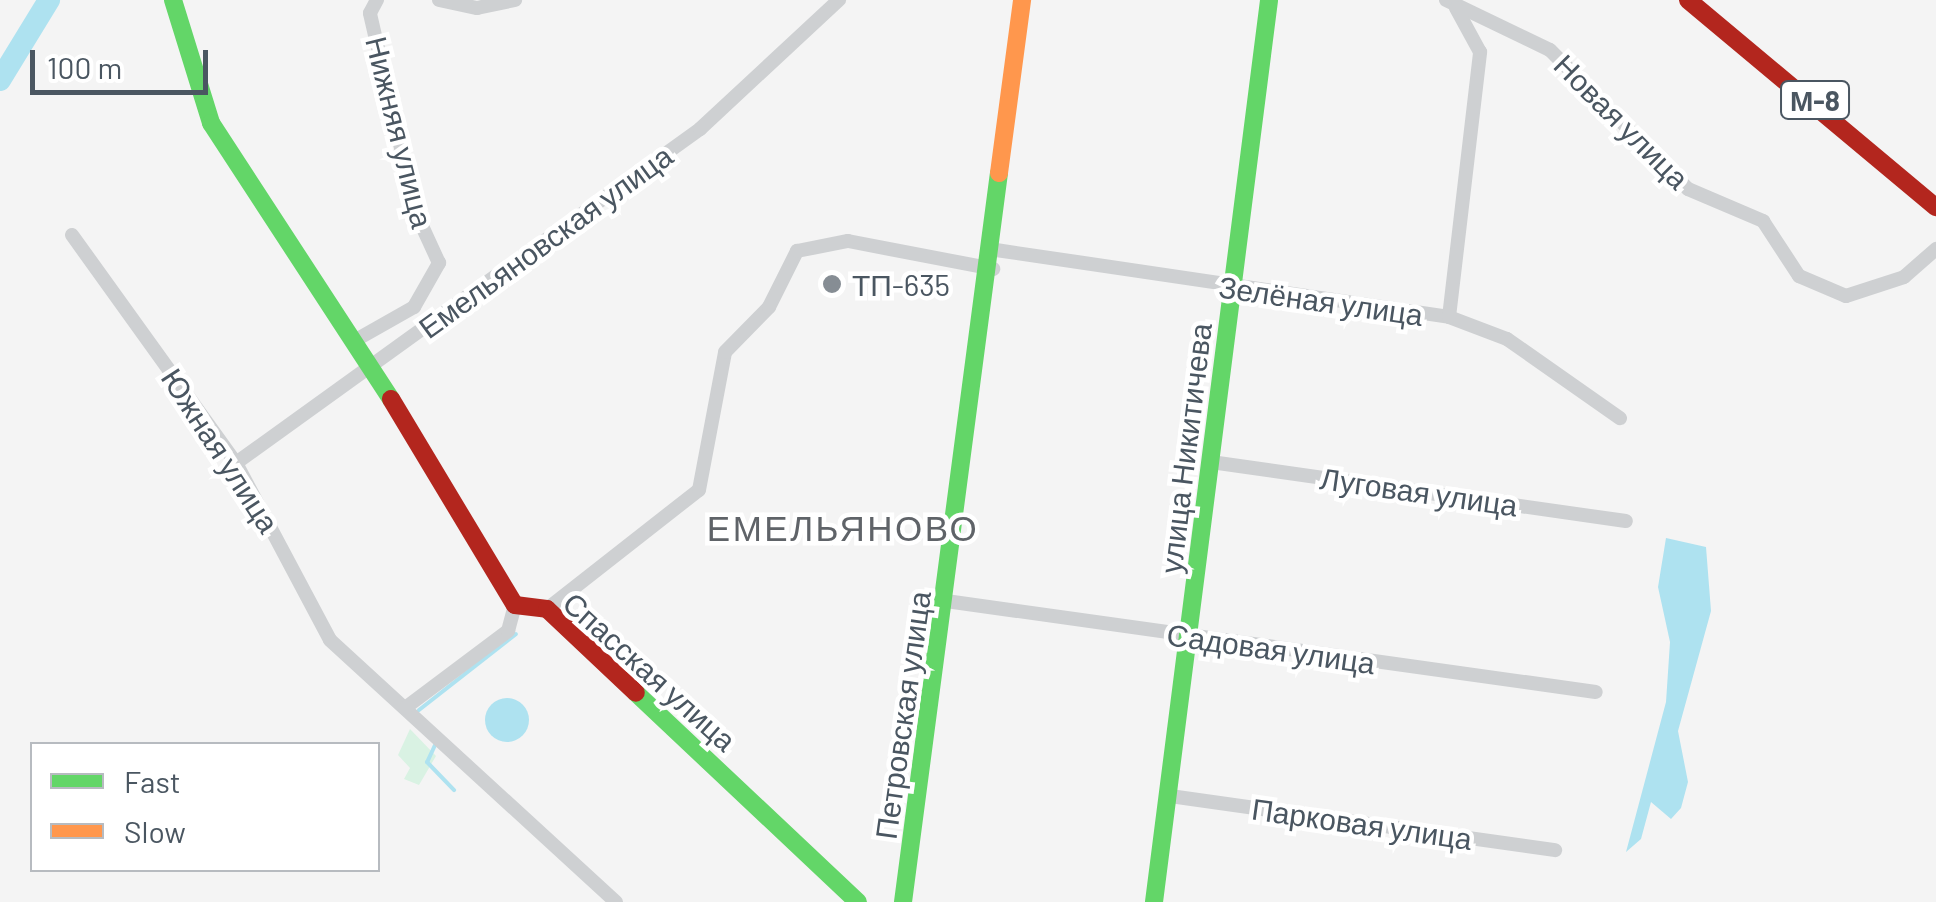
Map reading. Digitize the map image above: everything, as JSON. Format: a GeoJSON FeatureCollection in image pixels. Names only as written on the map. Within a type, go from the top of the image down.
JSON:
{"type":"FeatureCollection","features":[{"type":"Feature","properties":{"kind":"street","name":"Спасская улица"},"geometry":{"type":"LineString","coordinates":[[173,0],[210,122],[354,340],[515,605],[547,609],[858,902]]}},
{"type":"Feature","properties":{"kind":"street","name":"Нижняя улица"},"geometry":{"type":"LineString","coordinates":[[354,340],[414,307],[439,264],[416,212],[370,12],[377,0]]}},
{"type":"Feature","properties":{"kind":"street"},"geometry":{"type":"LineString","coordinates":[[439,0],[476,8],[515,0]]}},
{"type":"Feature","properties":{"kind":"street","name":"Емельяновская улица"},"geometry":{"type":"LineString","coordinates":[[236,463],[700,129],[839,0]]}},
{"type":"Feature","properties":{"kind":"street","name":"Петровская улица"},"geometry":{"type":"LineString","coordinates":[[903,902],[994,259],[1022,0]]}},
{"type":"Feature","properties":{"kind":"street","name":"улица Никитичева"},"geometry":{"type":"LineString","coordinates":[[1154,902],[1270,0]]}},
{"type":"Feature","properties":{"kind":"street","name":"М-8"},"geometry":{"type":"LineString","coordinates":[[1688,0],[1936,207]]}},
{"type":"Feature","properties":{"kind":"street"},"geometry":{"type":"LineString","coordinates":[[1449,2],[1480,52],[1449,317]]}},
{"type":"Feature","properties":{"kind":"street","name":"Новая улица"},"geometry":{"type":"LineString","coordinates":[[1449,2],[1550,50],[1608,115],[1654,146],[1688,190],[1763,221],[1799,276],[1846,296],[1904,277],[1936,249]]}},
{"type":"Feature","properties":{"kind":"street","name":"Южная улица"},"geometry":{"type":"LineString","coordinates":[[72,235],[236,463],[330,640],[616,902]]}},
{"type":"Feature","properties":{"kind":"street","name":"Зелёная улица"},"geometry":{"type":"LineString","coordinates":[[547,609],[699,490],[725,352],[769,307],[797,251],[848,241],[1449,317],[1507,339],[1620,418]]}},
{"type":"Feature","properties":{"kind":"street","name":"Луговая улица"},"geometry":{"type":"LineString","coordinates":[[1211,462],[1626,521]]}},
{"type":"Feature","properties":{"kind":"street","name":"Садовая улица"},"geometry":{"type":"LineString","coordinates":[[946,602],[1596,692]]}},
{"type":"Feature","properties":{"kind":"street"},"geometry":{"type":"LineString","coordinates":[[406,708],[508,631],[515,605]]}},
{"type":"Feature","properties":{"kind":"street","name":"Парковая улица"},"geometry":{"type":"LineString","coordinates":[[1170,796],[1555,850]]}},
{"type":"Feature","properties":{"kind":"green space"},"geometry":{"type":"Polygon","coordinates":[[[410,729],[436,756],[419,785],[404,779],[410,768],[398,755],[410,729]]]}},
{"type":"Feature","properties":{"kind":"water"},"geometry":{"type":"Polygon","coordinates":[[[1666,538],[1706,547],[1711,611],[1678,731],[1688,782],[1681,808],[1671,819],[1651,802],[1641,839],[1626,852],[1666,702],[1670,642],[1658,587],[1666,538]]]}},
{"type":"Feature","properties":{"kind":"water"},"geometry":{"type":"Polygon","coordinates":[[[507,698],[522,705],[529,720],[522,735],[507,742],[492,735],[485,720],[492,705],[507,698]]]}},
{"type":"Feature","properties":{"kind":"waterway"},"geometry":{"type":"LineString","coordinates":[[0,80],[49,0]]}},
{"type":"Feature","properties":{"kind":"waterway"},"geometry":{"type":"LineString","coordinates":[[419,710],[516,634]]}},
{"type":"Feature","properties":{"kind":"waterway"},"geometry":{"type":"LineString","coordinates":[[436,743],[427,762],[454,790]]}},
{"type":"Feature","properties":{"kind":"traffic: fast"},"geometry":{"type":"LineString","coordinates":[[173,0],[211,123],[391,399]]}},
{"type":"Feature","properties":{"kind":"traffic: fast"},"geometry":{"type":"LineString","coordinates":[[1154,902],[1269,0]]}},
{"type":"Feature","properties":{"kind":"traffic: fast"},"geometry":{"type":"LineString","coordinates":[[903,902],[999,173]]}},
{"type":"Feature","properties":{"kind":"traffic: fast"},"geometry":{"type":"LineString","coordinates":[[636,693],[858,902]]}},
{"type":"Feature","properties":{"kind":"traffic: slow"},"geometry":{"type":"LineString","coordinates":[[999,173],[1022,0]]}},
{"type":"Feature","properties":{"kind":"traffic: jam"},"geometry":{"type":"LineString","coordinates":[[1688,0],[1936,207]]}},
{"type":"Feature","properties":{"kind":"traffic: jam"},"geometry":{"type":"LineString","coordinates":[[391,399],[515,605],[547,609],[636,693]]}},
{"type":"Feature","properties":{"kind":"place","name":"ТП-635"},"geometry":{"type":"Point","coordinates":[832,284]}},
{"type":"Feature","properties":{"kind":"district","name":"ЕМЕЛЬЯНОВО"},"geometry":{"type":"Point","coordinates":[843,527]}}]}
